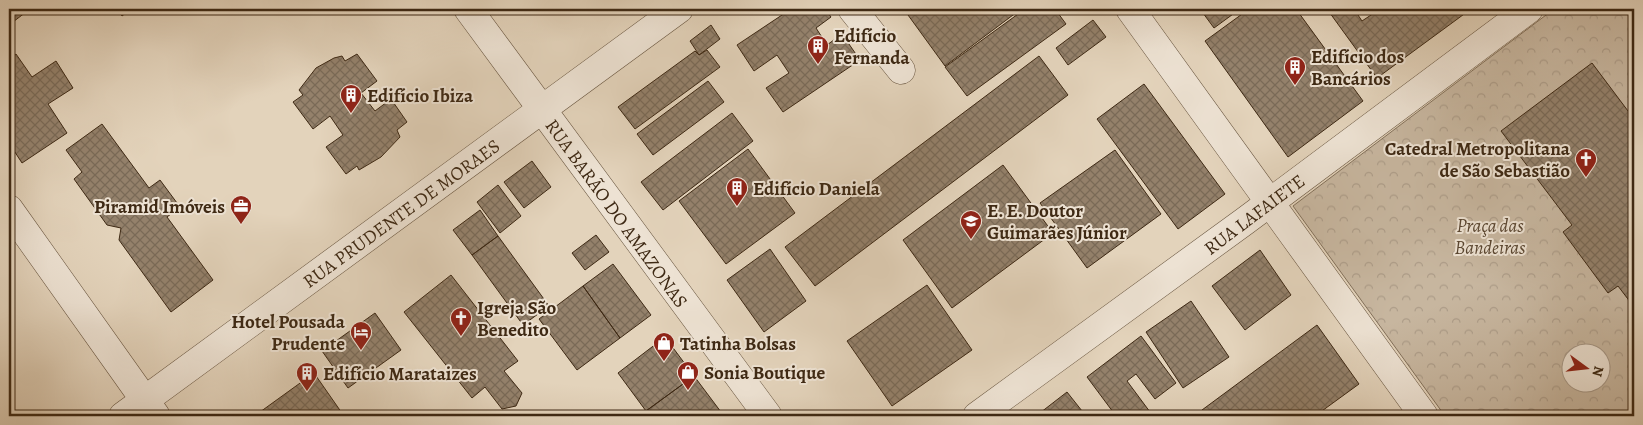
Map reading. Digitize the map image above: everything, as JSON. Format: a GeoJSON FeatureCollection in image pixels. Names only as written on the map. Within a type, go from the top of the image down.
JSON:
{"type":"FeatureCollection","features":[{"type":"Feature","properties":{"kind":"street","name":"RUA BARÃO DO AMAZONAS"},"geometry":{"type":"LineString","coordinates":[[468,9],[768,416]]}},
{"type":"Feature","properties":{"kind":"street","name":"RUA PRUDENTE DE MORAES"},"geometry":{"type":"LineString","coordinates":[[123,416],[150,408],[679,9]]}},
{"type":"Feature","properties":{"kind":"street"},"geometry":{"type":"LineString","coordinates":[[852,9],[901,70]]}},
{"type":"Feature","properties":{"kind":"street"},"geometry":{"type":"LineString","coordinates":[[1130,9],[1424,416]]}},
{"type":"Feature","properties":{"kind":"street","name":"RUA LAFAIETE"},"geometry":{"type":"LineString","coordinates":[[977,416],[1269,203],[1529,9]]}},
{"type":"Feature","properties":{"kind":"street"},"geometry":{"type":"LineString","coordinates":[[9,209],[150,408]]}},
{"type":"Feature","properties":{"kind":"green space","name":"Praça das Bandeiras"},"geometry":{"type":"Polygon","coordinates":[[[1554,9],[1634,9],[1634,416],[1445,416],[1293,206],[1554,9]]]}},
{"type":"Feature","properties":{"kind":"building"},"geometry":{"type":"Polygon","coordinates":[[[9,9],[30,9],[9,25],[9,9]]]}},
{"type":"Feature","properties":{"kind":"building"},"geometry":{"type":"Polygon","coordinates":[[[117,9],[131,9],[122,16],[117,9]]]}},
{"type":"Feature","properties":{"kind":"building","name":"Edifício Fernanda"},"geometry":{"type":"Polygon","coordinates":[[[791,9],[825,9],[831,17],[816,28],[827,45],[842,34],[860,60],[783,112],[766,88],[789,73],[777,55],[754,71],[737,45],[791,9]]]}},
{"type":"Feature","properties":{"kind":"building"},"geometry":{"type":"Polygon","coordinates":[[[917,9],[1021,9],[945,66],[908,15],[917,9]]]}},
{"type":"Feature","properties":{"kind":"building"},"geometry":{"type":"Polygon","coordinates":[[[1025,9],[1055,9],[1066,24],[967,96],[945,67],[1025,9]]]}},
{"type":"Feature","properties":{"kind":"building"},"geometry":{"type":"Polygon","coordinates":[[[1200,9],[1240,9],[1214,28],[1200,9]]]}},
{"type":"Feature","properties":{"kind":"building","name":"Edifício dos Bancários"},"geometry":{"type":"Polygon","coordinates":[[[1249,9],[1296,9],[1363,101],[1288,157],[1205,41],[1249,9]]]}},
{"type":"Feature","properties":{"kind":"building"},"geometry":{"type":"Polygon","coordinates":[[[1327,9],[1354,9],[1362,21],[1380,9],[1471,9],[1377,78],[1327,9]]]}},
{"type":"Feature","properties":{"kind":"building"},"geometry":{"type":"Polygon","coordinates":[[[1093,20],[1106,37],[1068,65],[1056,48],[1093,20]]]}},
{"type":"Feature","properties":{"kind":"building"},"geometry":{"type":"Polygon","coordinates":[[[711,25],[720,39],[699,55],[690,41],[711,25]]]}},
{"type":"Feature","properties":{"kind":"building"},"geometry":{"type":"Polygon","coordinates":[[[707,50],[720,67],[635,129],[618,107],[695,51],[699,55],[707,50]]]}},
{"type":"Feature","properties":{"kind":"building"},"geometry":{"type":"Polygon","coordinates":[[[16,54],[32,77],[56,61],[73,88],[48,104],[67,133],[22,163],[9,143],[9,59],[16,54]]]}},
{"type":"Feature","properties":{"kind":"building","name":"Edifício Ibiza"},"geometry":{"type":"Polygon","coordinates":[[[357,54],[377,81],[361,93],[375,111],[391,99],[407,122],[397,130],[400,137],[381,157],[359,170],[357,166],[346,174],[326,147],[343,135],[330,116],[313,129],[293,102],[303,95],[299,90],[316,68],[334,58],[342,56],[345,61],[357,54]]]}},
{"type":"Feature","properties":{"kind":"building"},"geometry":{"type":"Polygon","coordinates":[[[1039,56],[1068,95],[815,286],[785,247],[1039,56]]]}},
{"type":"Feature","properties":{"kind":"building","name":"Catedral Metropolitana de São Sebastião"},"geometry":{"type":"Polygon","coordinates":[[[1592,63],[1634,119],[1634,307],[1618,286],[1608,293],[1563,232],[1572,225],[1501,131],[1592,63]]]}},
{"type":"Feature","properties":{"kind":"building"},"geometry":{"type":"Polygon","coordinates":[[[708,81],[724,102],[653,155],[637,134],[708,81]]]}},
{"type":"Feature","properties":{"kind":"building"},"geometry":{"type":"Polygon","coordinates":[[[1144,84],[1225,194],[1178,229],[1097,119],[1144,84]]]}},
{"type":"Feature","properties":{"kind":"building"},"geometry":{"type":"Polygon","coordinates":[[[732,113],[753,141],[663,210],[641,182],[732,113]]]}},
{"type":"Feature","properties":{"kind":"building"},"geometry":{"type":"Polygon","coordinates":[[[102,124],[149,188],[160,180],[180,207],[167,217],[213,280],[171,312],[119,240],[121,228],[107,225],[74,179],[82,172],[66,150],[102,124]]]}},
{"type":"Feature","properties":{"kind":"building","name":"Edifício Daniela"},"geometry":{"type":"Polygon","coordinates":[[[748,149],[795,213],[726,264],[679,201],[748,149]]]}},
{"type":"Feature","properties":{"kind":"building"},"geometry":{"type":"Polygon","coordinates":[[[1115,150],[1161,214],[1087,268],[1040,203],[1115,150]]]}},
{"type":"Feature","properties":{"kind":"building"},"geometry":{"type":"Polygon","coordinates":[[[532,161],[551,187],[524,208],[504,182],[532,161]]]}},
{"type":"Feature","properties":{"kind":"building"},"geometry":{"type":"Polygon","coordinates":[[[1003,165],[1053,233],[952,308],[903,240],[1003,165]]]}},
{"type":"Feature","properties":{"kind":"building"},"geometry":{"type":"Polygon","coordinates":[[[498,185],[521,216],[500,233],[477,202],[498,185]]]}},
{"type":"Feature","properties":{"kind":"building"},"geometry":{"type":"Polygon","coordinates":[[[480,210],[498,236],[472,255],[453,230],[480,210]]]}},
{"type":"Feature","properties":{"kind":"building"},"geometry":{"type":"Polygon","coordinates":[[[596,235],[609,252],[585,270],[572,253],[596,235]]]}},
{"type":"Feature","properties":{"kind":"building"},"geometry":{"type":"Polygon","coordinates":[[[498,236],[549,306],[523,325],[472,255],[498,236]]]}},
{"type":"Feature","properties":{"kind":"building"},"geometry":{"type":"Polygon","coordinates":[[[770,249],[806,301],[764,332],[727,280],[770,249]]]}},
{"type":"Feature","properties":{"kind":"building"},"geometry":{"type":"Polygon","coordinates":[[[1260,250],[1291,295],[1245,330],[1212,286],[1260,250]]]}},
{"type":"Feature","properties":{"kind":"building"},"geometry":{"type":"Polygon","coordinates":[[[613,264],[651,315],[620,338],[583,286],[613,264]]]}},
{"type":"Feature","properties":{"kind":"building","name":"Igreja São Benedito"},"geometry":{"type":"Polygon","coordinates":[[[451,275],[518,361],[504,371],[522,393],[516,406],[502,409],[485,387],[472,398],[404,312],[451,275]]]}},
{"type":"Feature","properties":{"kind":"building"},"geometry":{"type":"Polygon","coordinates":[[[927,285],[972,350],[892,406],[847,341],[927,285]]]}},
{"type":"Feature","properties":{"kind":"building"},"geometry":{"type":"Polygon","coordinates":[[[583,286],[620,338],[577,370],[539,319],[583,286]]]}},
{"type":"Feature","properties":{"kind":"building"},"geometry":{"type":"Polygon","coordinates":[[[1191,301],[1229,357],[1183,388],[1146,332],[1191,301]]]}},
{"type":"Feature","properties":{"kind":"building","name":"Hotel Pousada Prudente"},"geometry":{"type":"Polygon","coordinates":[[[375,313],[401,350],[348,388],[322,351],[375,313]]]}},
{"type":"Feature","properties":{"kind":"building"},"geometry":{"type":"Polygon","coordinates":[[[1317,325],[1359,384],[1315,416],[1207,416],[1202,410],[1317,325]]]}},
{"type":"Feature","properties":{"kind":"building"},"geometry":{"type":"Polygon","coordinates":[[[1141,336],[1176,383],[1155,399],[1136,374],[1127,381],[1153,416],[1116,416],[1087,377],[1141,336]]]}},
{"type":"Feature","properties":{"kind":"building"},"geometry":{"type":"Polygon","coordinates":[[[665,337],[694,376],[646,411],[618,373],[665,337]]]}},
{"type":"Feature","properties":{"kind":"building","name":"Edifício Marataizes"},"geometry":{"type":"Polygon","coordinates":[[[314,373],[344,416],[263,416],[260,412],[314,373]]]}},
{"type":"Feature","properties":{"kind":"building"},"geometry":{"type":"Polygon","coordinates":[[[694,376],[724,416],[650,416],[646,411],[694,376]]]}},
{"type":"Feature","properties":{"kind":"building"},"geometry":{"type":"Polygon","coordinates":[[[1067,392],[1086,416],[1036,416],[1067,392]]]}},
{"type":"Feature","properties":{"kind":"place","name":"Edifício Fernanda"},"geometry":{"type":"Point","coordinates":[818,65]}},
{"type":"Feature","properties":{"kind":"place","name":"Edifício dos Bancários"},"geometry":{"type":"Point","coordinates":[1295,86]}},
{"type":"Feature","properties":{"kind":"place","name":"Edifício Ibiza"},"geometry":{"type":"Point","coordinates":[351,114]}},
{"type":"Feature","properties":{"kind":"place","name":"Catedral Metropolitana de São Sebastião"},"geometry":{"type":"Point","coordinates":[1586,178]}},
{"type":"Feature","properties":{"kind":"place","name":"Edifício Daniela"},"geometry":{"type":"Point","coordinates":[737,207]}},
{"type":"Feature","properties":{"kind":"place","name":"Piramid Imóveis"},"geometry":{"type":"Point","coordinates":[241,225]}},
{"type":"Feature","properties":{"kind":"place","name":"E. E. Doutor Guimarães Júnior"},"geometry":{"type":"Point","coordinates":[971,240]}},
{"type":"Feature","properties":{"kind":"place","name":"Igreja São Benedito"},"geometry":{"type":"Point","coordinates":[461,337]}},
{"type":"Feature","properties":{"kind":"place","name":"Hotel Pousada Prudente"},"geometry":{"type":"Point","coordinates":[361,351]}},
{"type":"Feature","properties":{"kind":"place","name":"Tatinha Bolsas"},"geometry":{"type":"Point","coordinates":[664,362]}},
{"type":"Feature","properties":{"kind":"place","name":"Sonia Boutique"},"geometry":{"type":"Point","coordinates":[688,391]}},
{"type":"Feature","properties":{"kind":"place","name":"Edifício Marataizes"},"geometry":{"type":"Point","coordinates":[307,392]}}]}
